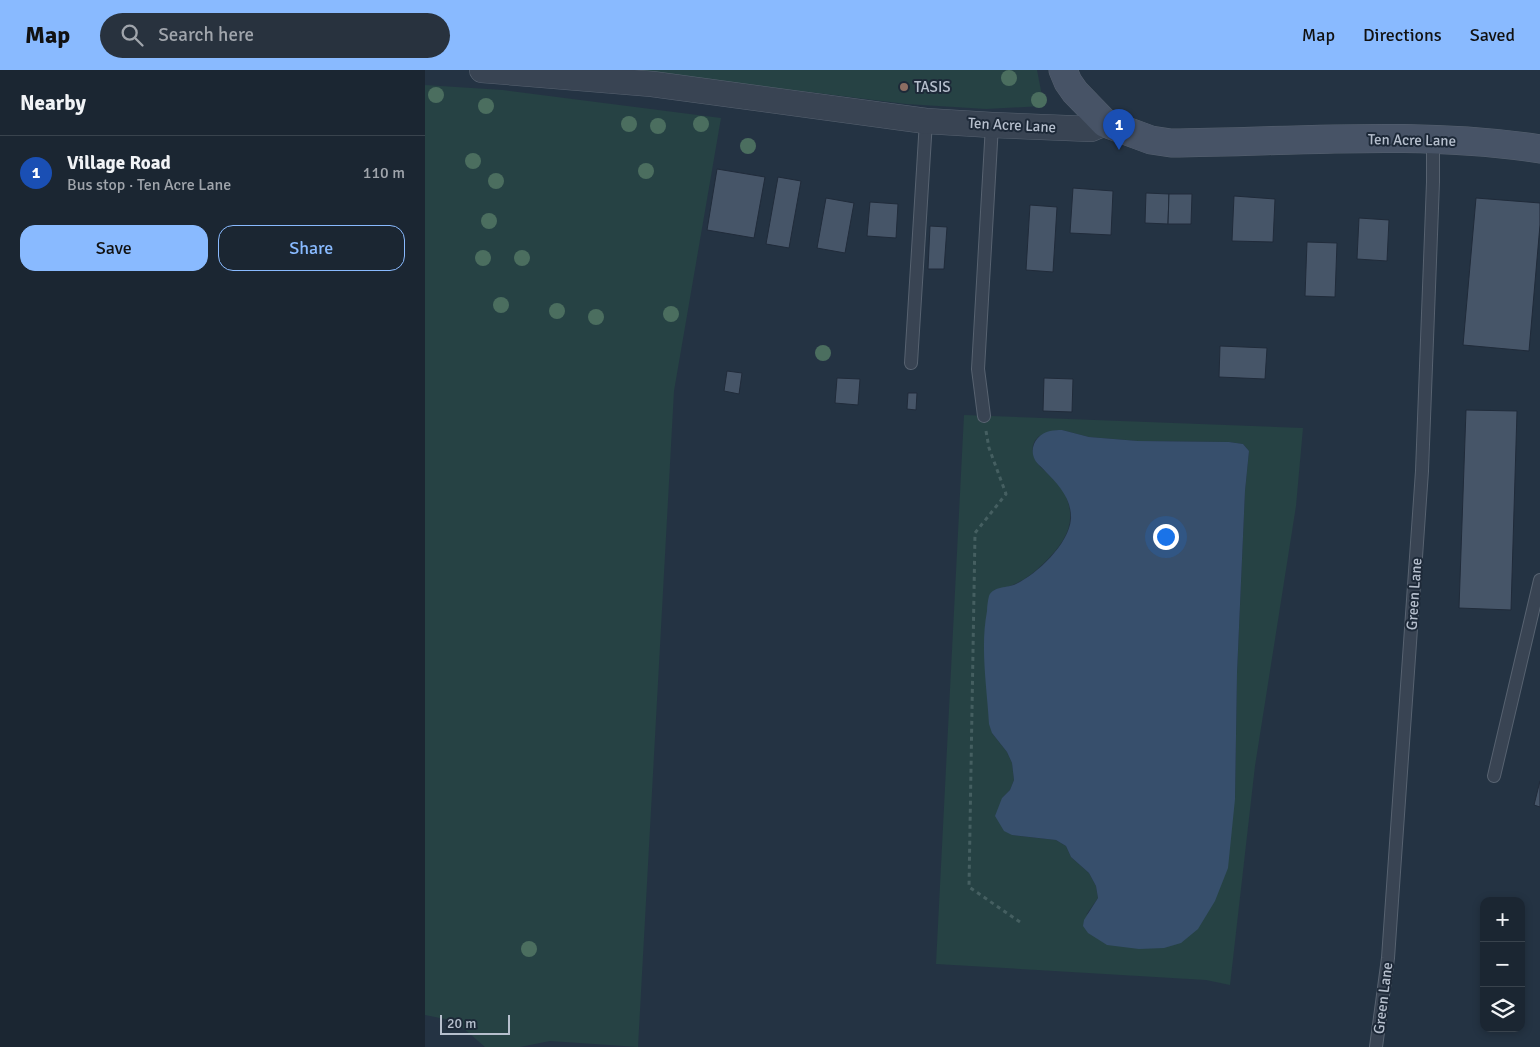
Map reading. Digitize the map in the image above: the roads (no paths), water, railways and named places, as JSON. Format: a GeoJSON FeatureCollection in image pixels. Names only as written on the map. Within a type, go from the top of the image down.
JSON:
{"type":"FeatureCollection","features":[{"type":"Feature","properties":{"kind":"street","name":"Ten Acre Lane"},"geometry":{"type":"LineString","coordinates":[[482,70],[652,84],[926,121],[1091,129],[1105,123],[1151,140],[1171,144],[1433,139],[1540,149]]}},
{"type":"Feature","properties":{"kind":"street"},"geometry":{"type":"LineString","coordinates":[[1063,70],[1075,92],[1105,123]]}},
{"type":"Feature","properties":{"kind":"lane"},"geometry":{"type":"LineString","coordinates":[[911,363],[926,121]]}},
{"type":"Feature","properties":{"kind":"lane"},"geometry":{"type":"LineString","coordinates":[[984,416],[978,369],[992,125]]}},
{"type":"Feature","properties":{"kind":"lane","name":"Green Lane"},"geometry":{"type":"LineString","coordinates":[[1376,1047],[1388,958],[1422,471],[1433,139]]}},
{"type":"Feature","properties":{"kind":"lane"},"geometry":{"type":"LineString","coordinates":[[1494,776],[1540,580]]}},
{"type":"Feature","properties":{"kind":"water"},"geometry":{"type":"Polygon","coordinates":[[[1062,430],[1089,437],[1138,441],[1229,442],[1243,444],[1249,451],[1245,491],[1237,673],[1235,799],[1228,868],[1215,901],[1198,929],[1181,943],[1164,948],[1139,949],[1107,945],[1088,933],[1083,926],[1084,920],[1098,898],[1096,886],[1089,873],[1071,857],[1066,846],[1056,840],[1012,835],[1004,831],[995,816],[1002,798],[1010,790],[1014,780],[1012,763],[1007,752],[992,733],[989,724],[984,653],[988,601],[989,596],[994,590],[1016,584],[1042,566],[1058,548],[1069,529],[1071,512],[1067,498],[1033,455],[1035,441],[1038,438],[1046,432],[1062,430]]]}},
{"type":"Feature","properties":{"kind":"place","name":"TASIS"},"geometry":{"type":"Point","coordinates":[904,87]}},
{"type":"Feature","properties":{"kind":"place","name":"Village Road"},"geometry":{"type":"Point","coordinates":[1119,150]}}]}
